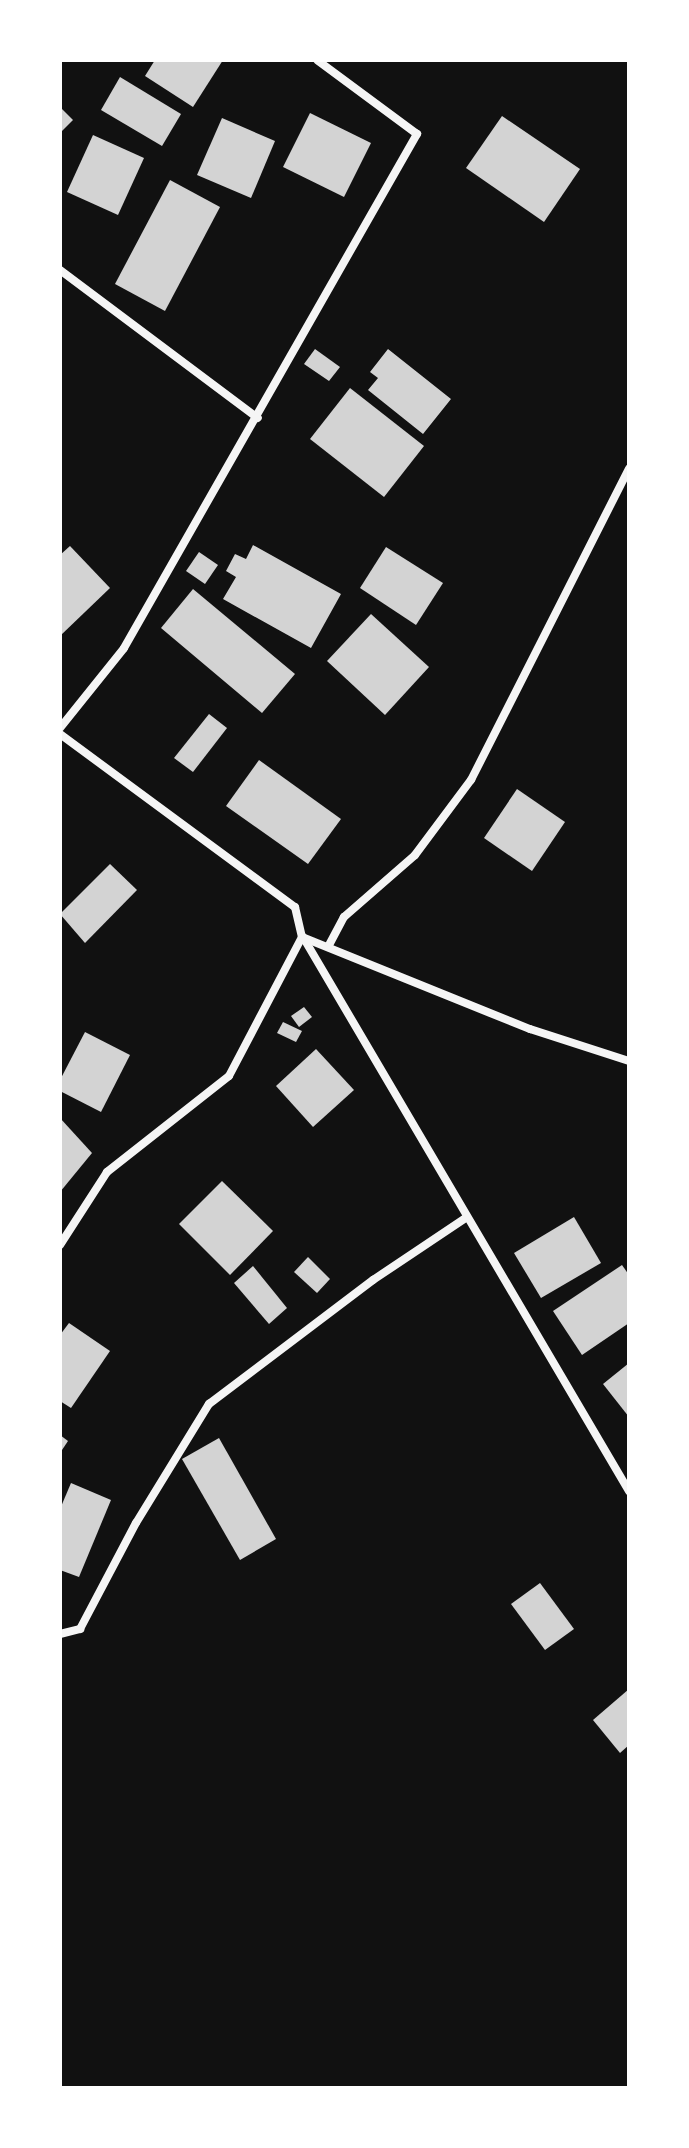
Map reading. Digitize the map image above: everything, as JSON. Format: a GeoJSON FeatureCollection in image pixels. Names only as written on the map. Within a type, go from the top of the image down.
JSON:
{"type":"FeatureCollection","features":[{"type":"Feature","properties":{"kind":"street"},"geometry":{"type":"LineString","coordinates":[[60,728],[124,648],[258,418],[417,134],[317,60]]}},
{"type":"Feature","properties":{"kind":"street"},"geometry":{"type":"LineString","coordinates":[[60,270],[258,418]]}},
{"type":"Feature","properties":{"kind":"street"},"geometry":{"type":"LineString","coordinates":[[328,947],[344,917],[415,855],[471,780],[629,469]]}},
{"type":"Feature","properties":{"kind":"street"},"geometry":{"type":"LineString","coordinates":[[60,734],[295,907],[302,937],[629,1491]]}},
{"type":"Feature","properties":{"kind":"street"},"geometry":{"type":"LineString","coordinates":[[302,937],[530,1029],[629,1061]]}},
{"type":"Feature","properties":{"kind":"street"},"geometry":{"type":"LineString","coordinates":[[60,1245],[107,1172],[229,1076],[302,937]]}},
{"type":"Feature","properties":{"kind":"street"},"geometry":{"type":"LineString","coordinates":[[60,1634],[80,1629],[136,1523],[209,1404],[373,1280],[467,1217]]}},
{"type":"Feature","properties":{"kind":"building"},"geometry":{"type":"Polygon","coordinates":[[[155,60],[223,60],[193,107],[145,76],[155,60]]]}},
{"type":"Feature","properties":{"kind":"building"},"geometry":{"type":"Polygon","coordinates":[[[120,77],[181,114],[162,146],[101,110],[120,77]]]}},
{"type":"Feature","properties":{"kind":"building"},"geometry":{"type":"Polygon","coordinates":[[[60,107],[73,120],[60,133],[60,107]]]}},
{"type":"Feature","properties":{"kind":"building"},"geometry":{"type":"Polygon","coordinates":[[[310,113],[371,143],[344,197],[283,167],[310,113]]]}},
{"type":"Feature","properties":{"kind":"building"},"geometry":{"type":"Polygon","coordinates":[[[502,116],[580,169],[544,222],[466,168],[502,116]]]}},
{"type":"Feature","properties":{"kind":"building"},"geometry":{"type":"Polygon","coordinates":[[[222,118],[275,141],[251,198],[197,175],[222,118]]]}},
{"type":"Feature","properties":{"kind":"building"},"geometry":{"type":"Polygon","coordinates":[[[93,135],[144,158],[118,215],[67,192],[93,135]]]}},
{"type":"Feature","properties":{"kind":"building"},"geometry":{"type":"Polygon","coordinates":[[[170,180],[220,207],[165,311],[115,284],[170,180]]]}},
{"type":"Feature","properties":{"kind":"building"},"geometry":{"type":"Polygon","coordinates":[[[315,349],[340,367],[329,381],[304,364],[315,349]]]}},
{"type":"Feature","properties":{"kind":"building"},"geometry":{"type":"Polygon","coordinates":[[[388,349],[451,399],[423,434],[368,390],[378,378],[370,372],[388,349]]]}},
{"type":"Feature","properties":{"kind":"building"},"geometry":{"type":"Polygon","coordinates":[[[350,388],[424,446],[384,497],[310,439],[350,388]]]}},
{"type":"Feature","properties":{"kind":"building"},"geometry":{"type":"Polygon","coordinates":[[[253,545],[341,594],[311,648],[223,599],[236,577],[226,571],[235,554],[246,559],[253,545]]]}},
{"type":"Feature","properties":{"kind":"building"},"geometry":{"type":"Polygon","coordinates":[[[70,546],[110,588],[60,636],[60,555],[70,546]]]}},
{"type":"Feature","properties":{"kind":"building"},"geometry":{"type":"Polygon","coordinates":[[[386,547],[443,583],[416,625],[360,588],[386,547]]]}},
{"type":"Feature","properties":{"kind":"building"},"geometry":{"type":"Polygon","coordinates":[[[199,552],[218,565],[205,584],[186,571],[199,552]]]}},
{"type":"Feature","properties":{"kind":"building"},"geometry":{"type":"Polygon","coordinates":[[[193,589],[295,674],[262,713],[161,628],[193,589]]]}},
{"type":"Feature","properties":{"kind":"building"},"geometry":{"type":"Polygon","coordinates":[[[371,614],[429,667],[385,715],[327,661],[371,614]]]}},
{"type":"Feature","properties":{"kind":"building"},"geometry":{"type":"Polygon","coordinates":[[[209,714],[227,728],[193,772],[174,758],[209,714]]]}},
{"type":"Feature","properties":{"kind":"building"},"geometry":{"type":"Polygon","coordinates":[[[259,760],[341,819],[308,864],[226,806],[259,760]]]}},
{"type":"Feature","properties":{"kind":"building"},"geometry":{"type":"Polygon","coordinates":[[[517,789],[565,822],[532,871],[484,838],[517,789]]]}},
{"type":"Feature","properties":{"kind":"building"},"geometry":{"type":"Polygon","coordinates":[[[110,864],[137,890],[85,943],[60,914],[110,864]]]}},
{"type":"Feature","properties":{"kind":"building"},"geometry":{"type":"Polygon","coordinates":[[[304,1007],[312,1017],[299,1027],[291,1016],[304,1007]]]}},
{"type":"Feature","properties":{"kind":"building"},"geometry":{"type":"Polygon","coordinates":[[[283,1022],[302,1031],[296,1042],[277,1033],[283,1022]]]}},
{"type":"Feature","properties":{"kind":"building"},"geometry":{"type":"Polygon","coordinates":[[[85,1032],[130,1055],[101,1112],[60,1091],[60,1080],[85,1032]]]}},
{"type":"Feature","properties":{"kind":"building"},"geometry":{"type":"Polygon","coordinates":[[[316,1049],[354,1090],[313,1127],[276,1086],[316,1049]]]}},
{"type":"Feature","properties":{"kind":"building"},"geometry":{"type":"Polygon","coordinates":[[[60,1118],[92,1153],[60,1192],[60,1118]]]}},
{"type":"Feature","properties":{"kind":"building"},"geometry":{"type":"Polygon","coordinates":[[[222,1181],[273,1231],[230,1275],[179,1224],[222,1181]]]}},
{"type":"Feature","properties":{"kind":"building"},"geometry":{"type":"Polygon","coordinates":[[[574,1217],[601,1263],[541,1298],[514,1253],[574,1217]]]}},
{"type":"Feature","properties":{"kind":"building"},"geometry":{"type":"Polygon","coordinates":[[[308,1257],[330,1279],[317,1293],[294,1272],[308,1257]]]}},
{"type":"Feature","properties":{"kind":"building"},"geometry":{"type":"Polygon","coordinates":[[[622,1265],[629,1275],[629,1323],[582,1355],[553,1311],[622,1265]]]}},
{"type":"Feature","properties":{"kind":"building"},"geometry":{"type":"Polygon","coordinates":[[[253,1266],[287,1308],[269,1324],[234,1283],[253,1266]]]}},
{"type":"Feature","properties":{"kind":"building"},"geometry":{"type":"Polygon","coordinates":[[[69,1323],[110,1351],[71,1408],[60,1401],[60,1335],[69,1323]]]}},
{"type":"Feature","properties":{"kind":"building"},"geometry":{"type":"Polygon","coordinates":[[[629,1363],[629,1417],[603,1384],[629,1363]]]}},
{"type":"Feature","properties":{"kind":"building"},"geometry":{"type":"Polygon","coordinates":[[[60,1435],[68,1441],[60,1453],[60,1435]]]}},
{"type":"Feature","properties":{"kind":"building"},"geometry":{"type":"Polygon","coordinates":[[[219,1438],[276,1539],[240,1560],[182,1459],[219,1438]]]}},
{"type":"Feature","properties":{"kind":"building"},"geometry":{"type":"Polygon","coordinates":[[[71,1483],[111,1500],[79,1577],[60,1570],[60,1509],[71,1483]]]}},
{"type":"Feature","properties":{"kind":"building"},"geometry":{"type":"Polygon","coordinates":[[[540,1583],[574,1629],[545,1650],[511,1604],[540,1583]]]}},
{"type":"Feature","properties":{"kind":"building"},"geometry":{"type":"Polygon","coordinates":[[[629,1689],[629,1745],[620,1753],[593,1720],[629,1689]]]}}]}
